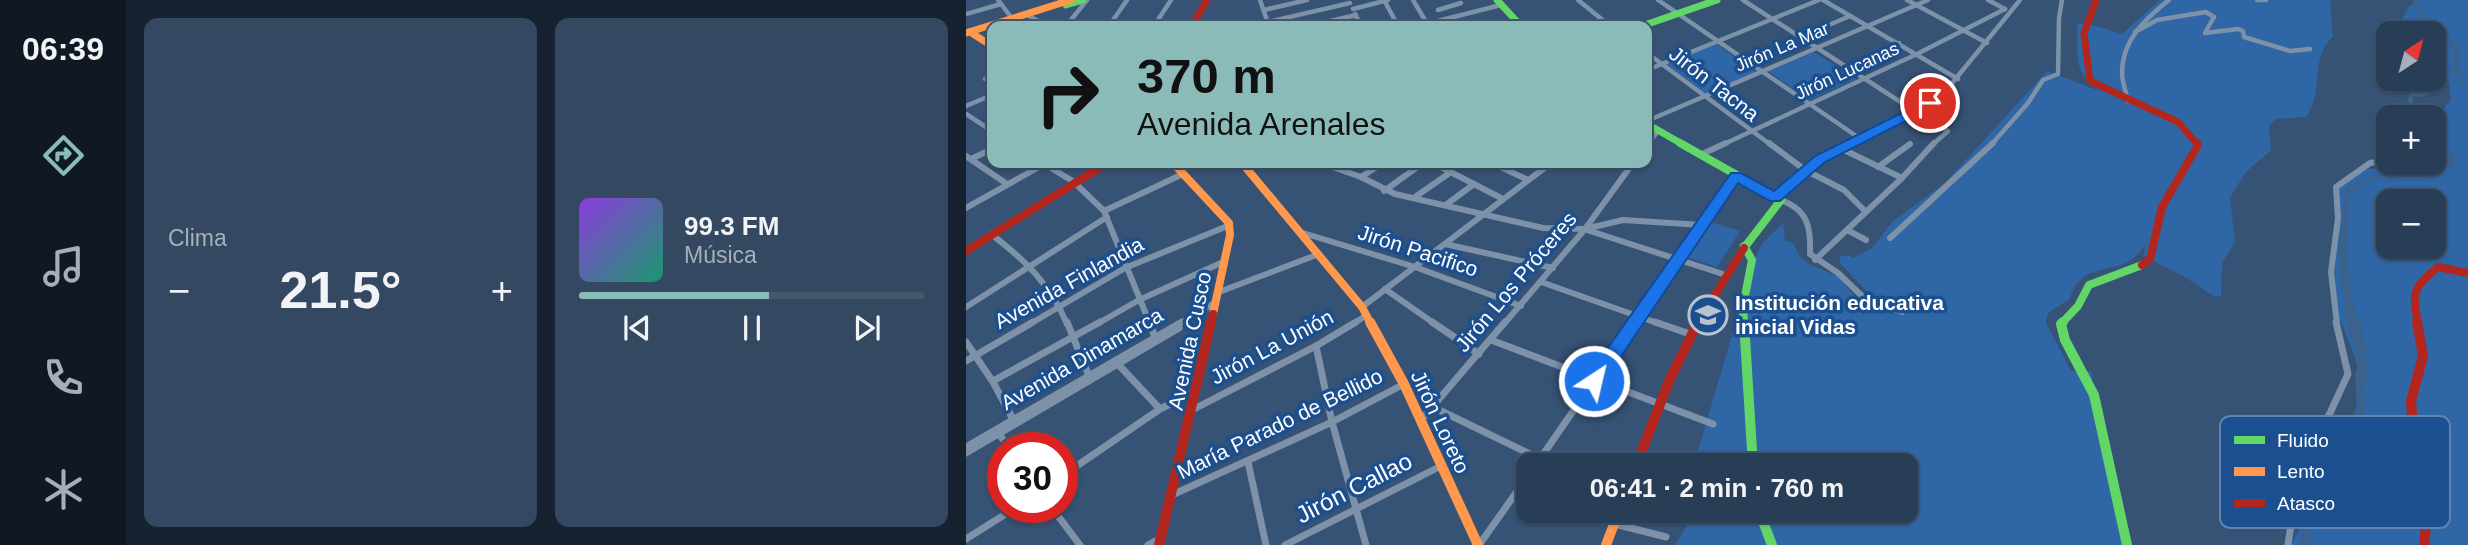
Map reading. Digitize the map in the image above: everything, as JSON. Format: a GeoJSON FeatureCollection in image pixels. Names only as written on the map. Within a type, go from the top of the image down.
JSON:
{"type":"FeatureCollection","features":[{"type":"Feature","properties":{"kind":"main road"},"geometry":{"type":"LineString","coordinates":[[1007,21],[1070,0]]}},
{"type":"Feature","properties":{"kind":"main road"},"geometry":{"type":"LineString","coordinates":[[1008,21],[1085,0]]}},
{"type":"Feature","properties":{"kind":"main road"},"geometry":{"type":"LineString","coordinates":[[1196,21],[1210,0]]}},
{"type":"Feature","properties":{"kind":"main road"},"geometry":{"type":"LineString","coordinates":[[1652,22],[1717,0]]}},
{"type":"Feature","properties":{"kind":"main road"},"geometry":{"type":"LineString","coordinates":[[2096,0],[2084,33],[2089,78],[2102,90],[2185,128],[2194,134],[2198,145],[2162,207],[2150,259],[2136,269],[2089,285],[2078,306],[2062,324],[2064,337],[2094,395],[2127,545]]}},
{"type":"Feature","properties":{"kind":"main road"},"geometry":{"type":"LineString","coordinates":[[1499,2],[1516,21]]}},
{"type":"Feature","properties":{"kind":"main road"},"geometry":{"type":"LineString","coordinates":[[972,32],[987,42]]}},
{"type":"Feature","properties":{"kind":"main road"},"geometry":{"type":"LineString","coordinates":[[1640,453],[1657,405],[1689,334],[1744,246],[1778,199],[1652,127]]}},
{"type":"Feature","properties":{"kind":"main road"},"geometry":{"type":"LineString","coordinates":[[968,248],[1098,168]]}},
{"type":"Feature","properties":{"kind":"main road"},"geometry":{"type":"LineString","coordinates":[[1178,168],[1230,225]]}},
{"type":"Feature","properties":{"kind":"main road","name":"Jirón Loreto"},"geometry":{"type":"LineString","coordinates":[[1246,168],[1365,311],[1404,384],[1478,545]]}},
{"type":"Feature","properties":{"kind":"main road","name":"Avenida Cusco"},"geometry":{"type":"LineString","coordinates":[[1160,541],[1198,389],[1230,225]]}},
{"type":"Feature","properties":{"kind":"main road"},"geometry":{"type":"LineString","coordinates":[[1744,246],[1752,260],[1743,306],[1752,453]]}},
{"type":"Feature","properties":{"kind":"main road"},"geometry":{"type":"LineString","coordinates":[[2412,416],[2411,401],[2423,356],[2413,296],[2418,284],[2438,267],[2468,273]]}},
{"type":"Feature","properties":{"kind":"main road"},"geometry":{"type":"LineString","coordinates":[[1764,523],[1772,545]]}},
{"type":"Feature","properties":{"kind":"main road"},"geometry":{"type":"LineString","coordinates":[[1606,545],[1615,524]]}},
{"type":"Feature","properties":{"kind":"street"},"geometry":{"type":"LineString","coordinates":[[1070,21],[1085,0]]}},
{"type":"Feature","properties":{"kind":"street"},"geometry":{"type":"LineString","coordinates":[[1114,21],[1129,0]]}},
{"type":"Feature","properties":{"kind":"street"},"geometry":{"type":"LineString","coordinates":[[1157,21],[1171,0]]}},
{"type":"Feature","properties":{"kind":"street"},"geometry":{"type":"LineString","coordinates":[[1261,0],[1267,21]]}},
{"type":"Feature","properties":{"kind":"street"},"geometry":{"type":"LineString","coordinates":[[1264,10],[1307,0]]}},
{"type":"Feature","properties":{"kind":"street"},"geometry":{"type":"LineString","coordinates":[[1353,9],[1385,0],[1396,21]]}},
{"type":"Feature","properties":{"kind":"street"},"geometry":{"type":"LineString","coordinates":[[1413,0],[1426,21]]}},
{"type":"Feature","properties":{"kind":"street"},"geometry":{"type":"LineString","coordinates":[[1658,0],[1862,139]]}},
{"type":"Feature","properties":{"kind":"street"},"geometry":{"type":"LineString","coordinates":[[1743,0],[1914,113],[1948,131],[1815,260]]}},
{"type":"Feature","properties":{"kind":"street"},"geometry":{"type":"LineString","coordinates":[[1652,68],[1821,0],[1869,25],[1958,79]]}},
{"type":"Feature","properties":{"kind":"street"},"geometry":{"type":"LineString","coordinates":[[1907,0],[1987,43]]}},
{"type":"Feature","properties":{"kind":"street","name":"Jirón La Mar"},"geometry":{"type":"LineString","coordinates":[[1652,121],[1703,96],[1928,0]]}},
{"type":"Feature","properties":{"kind":"street"},"geometry":{"type":"LineString","coordinates":[[1988,0],[2008,10]]}},
{"type":"Feature","properties":{"kind":"street"},"geometry":{"type":"LineString","coordinates":[[1902,312],[1863,298],[1838,273],[1815,260],[1810,254],[1812,233],[1804,211],[1778,199],[1804,170],[1914,113],[1944,93],[1987,43],[2008,10],[2021,0]]}},
{"type":"Feature","properties":{"kind":"street"},"geometry":{"type":"LineString","coordinates":[[1890,238],[1985,152],[2028,103],[2043,80],[2057,74],[2060,64],[2059,13],[2062,0]]}},
{"type":"Feature","properties":{"kind":"street"},"geometry":{"type":"LineString","coordinates":[[2128,101],[2122,73],[2134,32],[2144,19],[2169,0]]}},
{"type":"Feature","properties":{"kind":"street"},"geometry":{"type":"LineString","coordinates":[[2257,0],[2266,0]]}},
{"type":"Feature","properties":{"kind":"street"},"geometry":{"type":"LineString","coordinates":[[1279,21],[1349,1],[1359,21]]}},
{"type":"Feature","properties":{"kind":"street"},"geometry":{"type":"LineString","coordinates":[[1581,1],[1605,21]]}},
{"type":"Feature","properties":{"kind":"street"},"geometry":{"type":"LineString","coordinates":[[966,14],[1000,2],[1013,19]]}},
{"type":"Feature","properties":{"kind":"street"},"geometry":{"type":"LineString","coordinates":[[1438,10],[1460,2],[1469,14]]}},
{"type":"Feature","properties":{"kind":"street"},"geometry":{"type":"LineString","coordinates":[[1443,21],[1499,2]]}},
{"type":"Feature","properties":{"kind":"street","name":"Jirón Lucanas"},"geometry":{"type":"LineString","coordinates":[[1700,155],[2008,10]]}},
{"type":"Feature","properties":{"kind":"street"},"geometry":{"type":"LineString","coordinates":[[2134,32],[2157,20],[2206,12],[2214,17],[2205,33],[2241,30],[2244,37],[2258,42],[2290,51],[2310,50]]}},
{"type":"Feature","properties":{"kind":"street"},"geometry":{"type":"LineString","coordinates":[[1330,21],[1356,15]]}},
{"type":"Feature","properties":{"kind":"street"},"geometry":{"type":"LineString","coordinates":[[1029,16],[1038,21]]}},
{"type":"Feature","properties":{"kind":"street"},"geometry":{"type":"LineString","coordinates":[[1801,37],[1850,16]]}},
{"type":"Feature","properties":{"kind":"street"},"geometry":{"type":"LineString","coordinates":[[1846,68],[1899,43]]}},
{"type":"Feature","properties":{"kind":"street","name":"Jirón Tacna"},"geometry":{"type":"LineString","coordinates":[[1652,57],[1749,132],[1804,170],[1844,190],[1864,211]]}},
{"type":"Feature","properties":{"kind":"street"},"geometry":{"type":"LineString","coordinates":[[966,106],[987,97]]}},
{"type":"Feature","properties":{"kind":"street"},"geometry":{"type":"LineString","coordinates":[[966,114],[987,128]]}},
{"type":"Feature","properties":{"kind":"street"},"geometry":{"type":"LineString","coordinates":[[1652,139],[1658,131]]}},
{"type":"Feature","properties":{"kind":"street"},"geometry":{"type":"LineString","coordinates":[[1878,167],[1910,144]]}},
{"type":"Feature","properties":{"kind":"street"},"geometry":{"type":"LineString","coordinates":[[1842,149],[1902,178]]}},
{"type":"Feature","properties":{"kind":"street"},"geometry":{"type":"LineString","coordinates":[[969,158],[987,151]]}},
{"type":"Feature","properties":{"kind":"street"},"geometry":{"type":"LineString","coordinates":[[969,158],[1007,184]]}},
{"type":"Feature","properties":{"kind":"street"},"geometry":{"type":"LineString","coordinates":[[2328,416],[2347,374],[2336,320],[2331,272],[2338,218],[2336,187],[2361,168],[2376,164]]}},
{"type":"Feature","properties":{"kind":"street"},"geometry":{"type":"LineString","coordinates":[[966,208],[1035,168]]}},
{"type":"Feature","properties":{"kind":"street"},"geometry":{"type":"LineString","coordinates":[[1052,168],[1074,182],[1105,214],[1155,338]]}},
{"type":"Feature","properties":{"kind":"street"},"geometry":{"type":"LineString","coordinates":[[1335,168],[1361,177],[1384,191],[1543,228],[1585,229],[1623,220],[1702,225]]}},
{"type":"Feature","properties":{"kind":"street"},"geometry":{"type":"LineString","coordinates":[[1361,177],[1373,168]]}},
{"type":"Feature","properties":{"kind":"street"},"geometry":{"type":"LineString","coordinates":[[1384,191],[1416,168]]}},
{"type":"Feature","properties":{"kind":"street"},"geometry":{"type":"LineString","coordinates":[[1444,168],[1503,199]]}},
{"type":"Feature","properties":{"kind":"street"},"geometry":{"type":"LineString","coordinates":[[1503,168],[1528,180]]}},
{"type":"Feature","properties":{"kind":"street","name":"Jirón La Unión"},"geometry":{"type":"LineString","coordinates":[[1193,410],[1316,346],[1365,311],[1385,289],[1544,168]]}},
{"type":"Feature","properties":{"kind":"street","name":"Jirón Los Próceres"},"geometry":{"type":"LineString","coordinates":[[1421,420],[1553,268],[1629,168]]}},
{"type":"Feature","properties":{"kind":"street"},"geometry":{"type":"LineString","coordinates":[[1415,198],[1448,170]]}},
{"type":"Feature","properties":{"kind":"street"},"geometry":{"type":"LineString","coordinates":[[966,307],[1105,214],[1183,174]]}},
{"type":"Feature","properties":{"kind":"street"},"geometry":{"type":"LineString","coordinates":[[1543,453],[1736,176]]}},
{"type":"Feature","properties":{"kind":"street"},"geometry":{"type":"LineString","coordinates":[[1447,204],[1474,184]]}},
{"type":"Feature","properties":{"kind":"street","name":"Avenida Finlandia"},"geometry":{"type":"LineString","coordinates":[[966,361],[1125,268],[1230,225]]}},
{"type":"Feature","properties":{"kind":"street"},"geometry":{"type":"LineString","coordinates":[[1585,229],[1726,275]]}},
{"type":"Feature","properties":{"kind":"street"},"geometry":{"type":"LineString","coordinates":[[1847,230],[1866,240]]}},
{"type":"Feature","properties":{"kind":"street","name":"Jirón Pacifico"},"geometry":{"type":"LineString","coordinates":[[1303,233],[1415,267],[1521,306]]}},
{"type":"Feature","properties":{"kind":"street"},"geometry":{"type":"LineString","coordinates":[[991,234],[1031,265],[1058,307],[1089,377]]}},
{"type":"Feature","properties":{"kind":"street"},"geometry":{"type":"LineString","coordinates":[[1446,244],[1553,268]]}},
{"type":"Feature","properties":{"kind":"street","name":"Avenida Dinamarca"},"geometry":{"type":"LineString","coordinates":[[966,450],[1216,300],[1319,254]]}},
{"type":"Feature","properties":{"kind":"street"},"geometry":{"type":"LineString","coordinates":[[993,381],[1139,300],[1225,261]]}},
{"type":"Feature","properties":{"kind":"street"},"geometry":{"type":"LineString","coordinates":[[1541,282],[1689,334]]}},
{"type":"Feature","properties":{"kind":"street"},"geometry":{"type":"LineString","coordinates":[[1385,289],[1479,354]]}},
{"type":"Feature","properties":{"kind":"street"},"geometry":{"type":"LineString","coordinates":[[1491,340],[1713,424]]}},
{"type":"Feature","properties":{"kind":"street"},"geometry":{"type":"LineString","coordinates":[[966,342],[993,381],[1014,421]]}},
{"type":"Feature","properties":{"kind":"street"},"geometry":{"type":"LineString","coordinates":[[1316,346],[1332,422],[1366,545]]}},
{"type":"Feature","properties":{"kind":"street"},"geometry":{"type":"LineString","coordinates":[[1115,362],[1160,410]]}},
{"type":"Feature","properties":{"kind":"street","name":"María Parado de Bellido"},"geometry":{"type":"LineString","coordinates":[[1170,496],[1332,422],[1404,384]]}},
{"type":"Feature","properties":{"kind":"street"},"geometry":{"type":"LineString","coordinates":[[1078,465],[1160,410],[1198,389]]}},
{"type":"Feature","properties":{"kind":"street"},"geometry":{"type":"LineString","coordinates":[[1433,407],[1520,453]]}},
{"type":"Feature","properties":{"kind":"street"},"geometry":{"type":"LineString","coordinates":[[1248,462],[1266,545]]}},
{"type":"Feature","properties":{"kind":"street","name":"Jirón Callao"},"geometry":{"type":"LineString","coordinates":[[1285,545],[1441,466]]}},
{"type":"Feature","properties":{"kind":"street"},"geometry":{"type":"LineString","coordinates":[[1478,545],[1516,493]]}},
{"type":"Feature","properties":{"kind":"street"},"geometry":{"type":"LineString","coordinates":[[966,539],[991,523]]}},
{"type":"Feature","properties":{"kind":"street"},"geometry":{"type":"LineString","coordinates":[[1063,523],[1080,545]]}},
{"type":"Feature","properties":{"kind":"street"},"geometry":{"type":"LineString","coordinates":[[1615,524],[1666,537]]}},
{"type":"Feature","properties":{"kind":"street"},"geometry":{"type":"LineString","coordinates":[[1148,545],[1160,541]]}},
{"type":"Feature","properties":{"kind":"shaded area"},"geometry":{"type":"Polygon","coordinates":[[[2160,0],[2330,0],[2333,37],[2321,54],[2315,97],[2306,117],[2276,119],[2269,125],[2271,150],[2245,173],[2230,198],[2235,242],[2222,263],[2221,296],[2215,297],[2183,276],[2144,256],[2145,244],[2136,256],[2126,263],[2084,277],[2076,285],[2070,299],[2048,313],[2046,323],[2071,371],[2091,371],[2121,520],[2129,545],[1675,545],[1688,523],[1918,523],[1918,453],[1698,453],[1753,263],[1761,245],[1783,223],[1785,241],[1793,243],[1801,258],[1837,276],[1858,300],[1874,305],[1877,302],[1840,263],[1840,256],[1853,258],[1872,248],[1893,221],[1944,184],[2047,71],[2100,91],[2085,77],[2078,62],[2077,24],[2089,24],[2122,34],[2160,0]]]}},
{"type":"Feature","properties":{"kind":"shaded area"},"geometry":{"type":"Polygon","coordinates":[[[2413,0],[2420,0],[2415,5],[2434,21],[2428,21],[2413,7],[2413,0]]]}},
{"type":"Feature","properties":{"kind":"shaded area"},"geometry":{"type":"Polygon","coordinates":[[[2422,0],[2468,0],[2468,545],[2291,545],[2301,528],[2450,528],[2450,416],[2354,416],[2359,384],[2358,372],[2334,300],[2332,250],[2338,186],[2365,169],[2376,169],[2376,175],[2446,175],[2446,106],[2451,98],[2446,64],[2446,21],[2401,21],[2409,6],[2422,0]]]}},
{"type":"Feature","properties":{"kind":"shaded area"},"geometry":{"type":"Polygon","coordinates":[[[2446,31],[2457,45],[2464,83],[2446,84],[2461,81],[2453,72],[2446,74],[2446,70],[2454,69],[2454,57],[2446,31]]]}},
{"type":"Feature","properties":{"kind":"shaded area"},"geometry":{"type":"Polygon","coordinates":[[[1715,43],[1756,72],[1706,94],[1665,63],[1715,43]]]}},
{"type":"Feature","properties":{"kind":"shaded area"},"geometry":{"type":"Polygon","coordinates":[[[1814,52],[1856,79],[1809,100],[1768,71],[1814,52]]]}},
{"type":"Feature","properties":{"kind":"shaded area"},"geometry":{"type":"Polygon","coordinates":[[[2410,91],[2433,91],[2423,97],[2413,96],[2414,105],[2407,105],[2410,91]]]}},
{"type":"Feature","properties":{"kind":"shaded area"},"geometry":{"type":"Polygon","coordinates":[[[2446,147],[2453,153],[2457,165],[2446,168],[2449,165],[2450,156],[2446,153],[2446,147]]]}},
{"type":"Feature","properties":{"kind":"shaded area"},"geometry":{"type":"Polygon","coordinates":[[[2378,175],[2394,175],[2362,185],[2349,199],[2347,261],[2355,310],[2363,329],[2369,379],[2363,386],[2366,399],[2364,416],[2355,416],[2355,373],[2359,363],[2347,323],[2338,253],[2346,190],[2360,181],[2378,175]]]}},
{"type":"Feature","properties":{"kind":"shaded area"},"geometry":{"type":"Polygon","coordinates":[[[1702,219],[1740,231],[1717,267],[1678,254],[1702,219]]]}},
{"type":"Feature","properties":{"kind":"shaded area"},"geometry":{"type":"Polygon","coordinates":[[[2301,528],[2309,528],[2312,545],[2301,545],[2301,528]]]}},
{"type":"Feature","properties":{"kind":"traffic: fast"},"geometry":{"type":"LineString","coordinates":[[1066,5],[1083,0]]}},
{"type":"Feature","properties":{"kind":"traffic: fast"},"geometry":{"type":"LineString","coordinates":[[1497,0],[1516,21]]}},
{"type":"Feature","properties":{"kind":"traffic: fast"},"geometry":{"type":"LineString","coordinates":[[1652,23],[1717,0]]}},
{"type":"Feature","properties":{"kind":"traffic: fast"},"geometry":{"type":"LineString","coordinates":[[1652,127],[1781,200],[1744,248]]}},
{"type":"Feature","properties":{"kind":"traffic: fast"},"geometry":{"type":"LineString","coordinates":[[1744,246],[1752,260],[1743,306],[1752,453]]}},
{"type":"Feature","properties":{"kind":"traffic: fast"},"geometry":{"type":"LineString","coordinates":[[2127,545],[2094,395],[2065,340],[2061,324],[2078,306],[2089,285],[2142,265]]}},
{"type":"Feature","properties":{"kind":"traffic: fast"},"geometry":{"type":"LineString","coordinates":[[1764,523],[1772,545]]}},
{"type":"Feature","properties":{"kind":"traffic: slow"},"geometry":{"type":"LineString","coordinates":[[1004,21],[1071,0]]}},
{"type":"Feature","properties":{"kind":"traffic: slow"},"geometry":{"type":"LineString","coordinates":[[966,33],[987,26]]}},
{"type":"Feature","properties":{"kind":"traffic: slow"},"geometry":{"type":"LineString","coordinates":[[970,32],[987,43]]}},
{"type":"Feature","properties":{"kind":"traffic: slow"},"geometry":{"type":"LineString","coordinates":[[1178,168],[1229,223],[1230,235],[1213,314]]}},
{"type":"Feature","properties":{"kind":"traffic: slow"},"geometry":{"type":"LineString","coordinates":[[1246,168],[1362,307],[1404,384],[1478,545]]}},
{"type":"Feature","properties":{"kind":"traffic: slow"},"geometry":{"type":"LineString","coordinates":[[1606,545],[1614,523]]}},
{"type":"Feature","properties":{"kind":"traffic: jam"},"geometry":{"type":"LineString","coordinates":[[1195,21],[1207,0]]}},
{"type":"Feature","properties":{"kind":"traffic: jam"},"geometry":{"type":"LineString","coordinates":[[2096,0],[2084,33],[2090,81],[2178,122],[2190,132],[2198,145],[2162,207],[2150,259],[2142,265]]}},
{"type":"Feature","properties":{"kind":"traffic: jam"},"geometry":{"type":"LineString","coordinates":[[966,251],[1099,168]]}},
{"type":"Feature","properties":{"kind":"traffic: jam"},"geometry":{"type":"LineString","coordinates":[[1641,453],[1681,353],[1710,300],[1744,248]]}},
{"type":"Feature","properties":{"kind":"traffic: jam"},"geometry":{"type":"LineString","coordinates":[[2412,416],[2411,401],[2423,356],[2413,296],[2418,284],[2438,267],[2468,273]]}},
{"type":"Feature","properties":{"kind":"traffic: jam"},"geometry":{"type":"LineString","coordinates":[[1159,545],[1213,314]]}},
{"type":"Feature","properties":{"kind":"traffic: jam"},"geometry":{"type":"LineString","coordinates":[[2424,545],[2426,528]]}},
{"type":"Feature","properties":{"kind":"place","name":"Institución educativa inicial Vidas"},"geometry":{"type":"Point","coordinates":[1708,315]}},
{"type":"Feature","properties":{"kind":"route"},"geometry":{"type":"LineString","coordinates":[[1594,381],[1736,176],[1775,197],[1820,159],[1930,103]]}}]}
